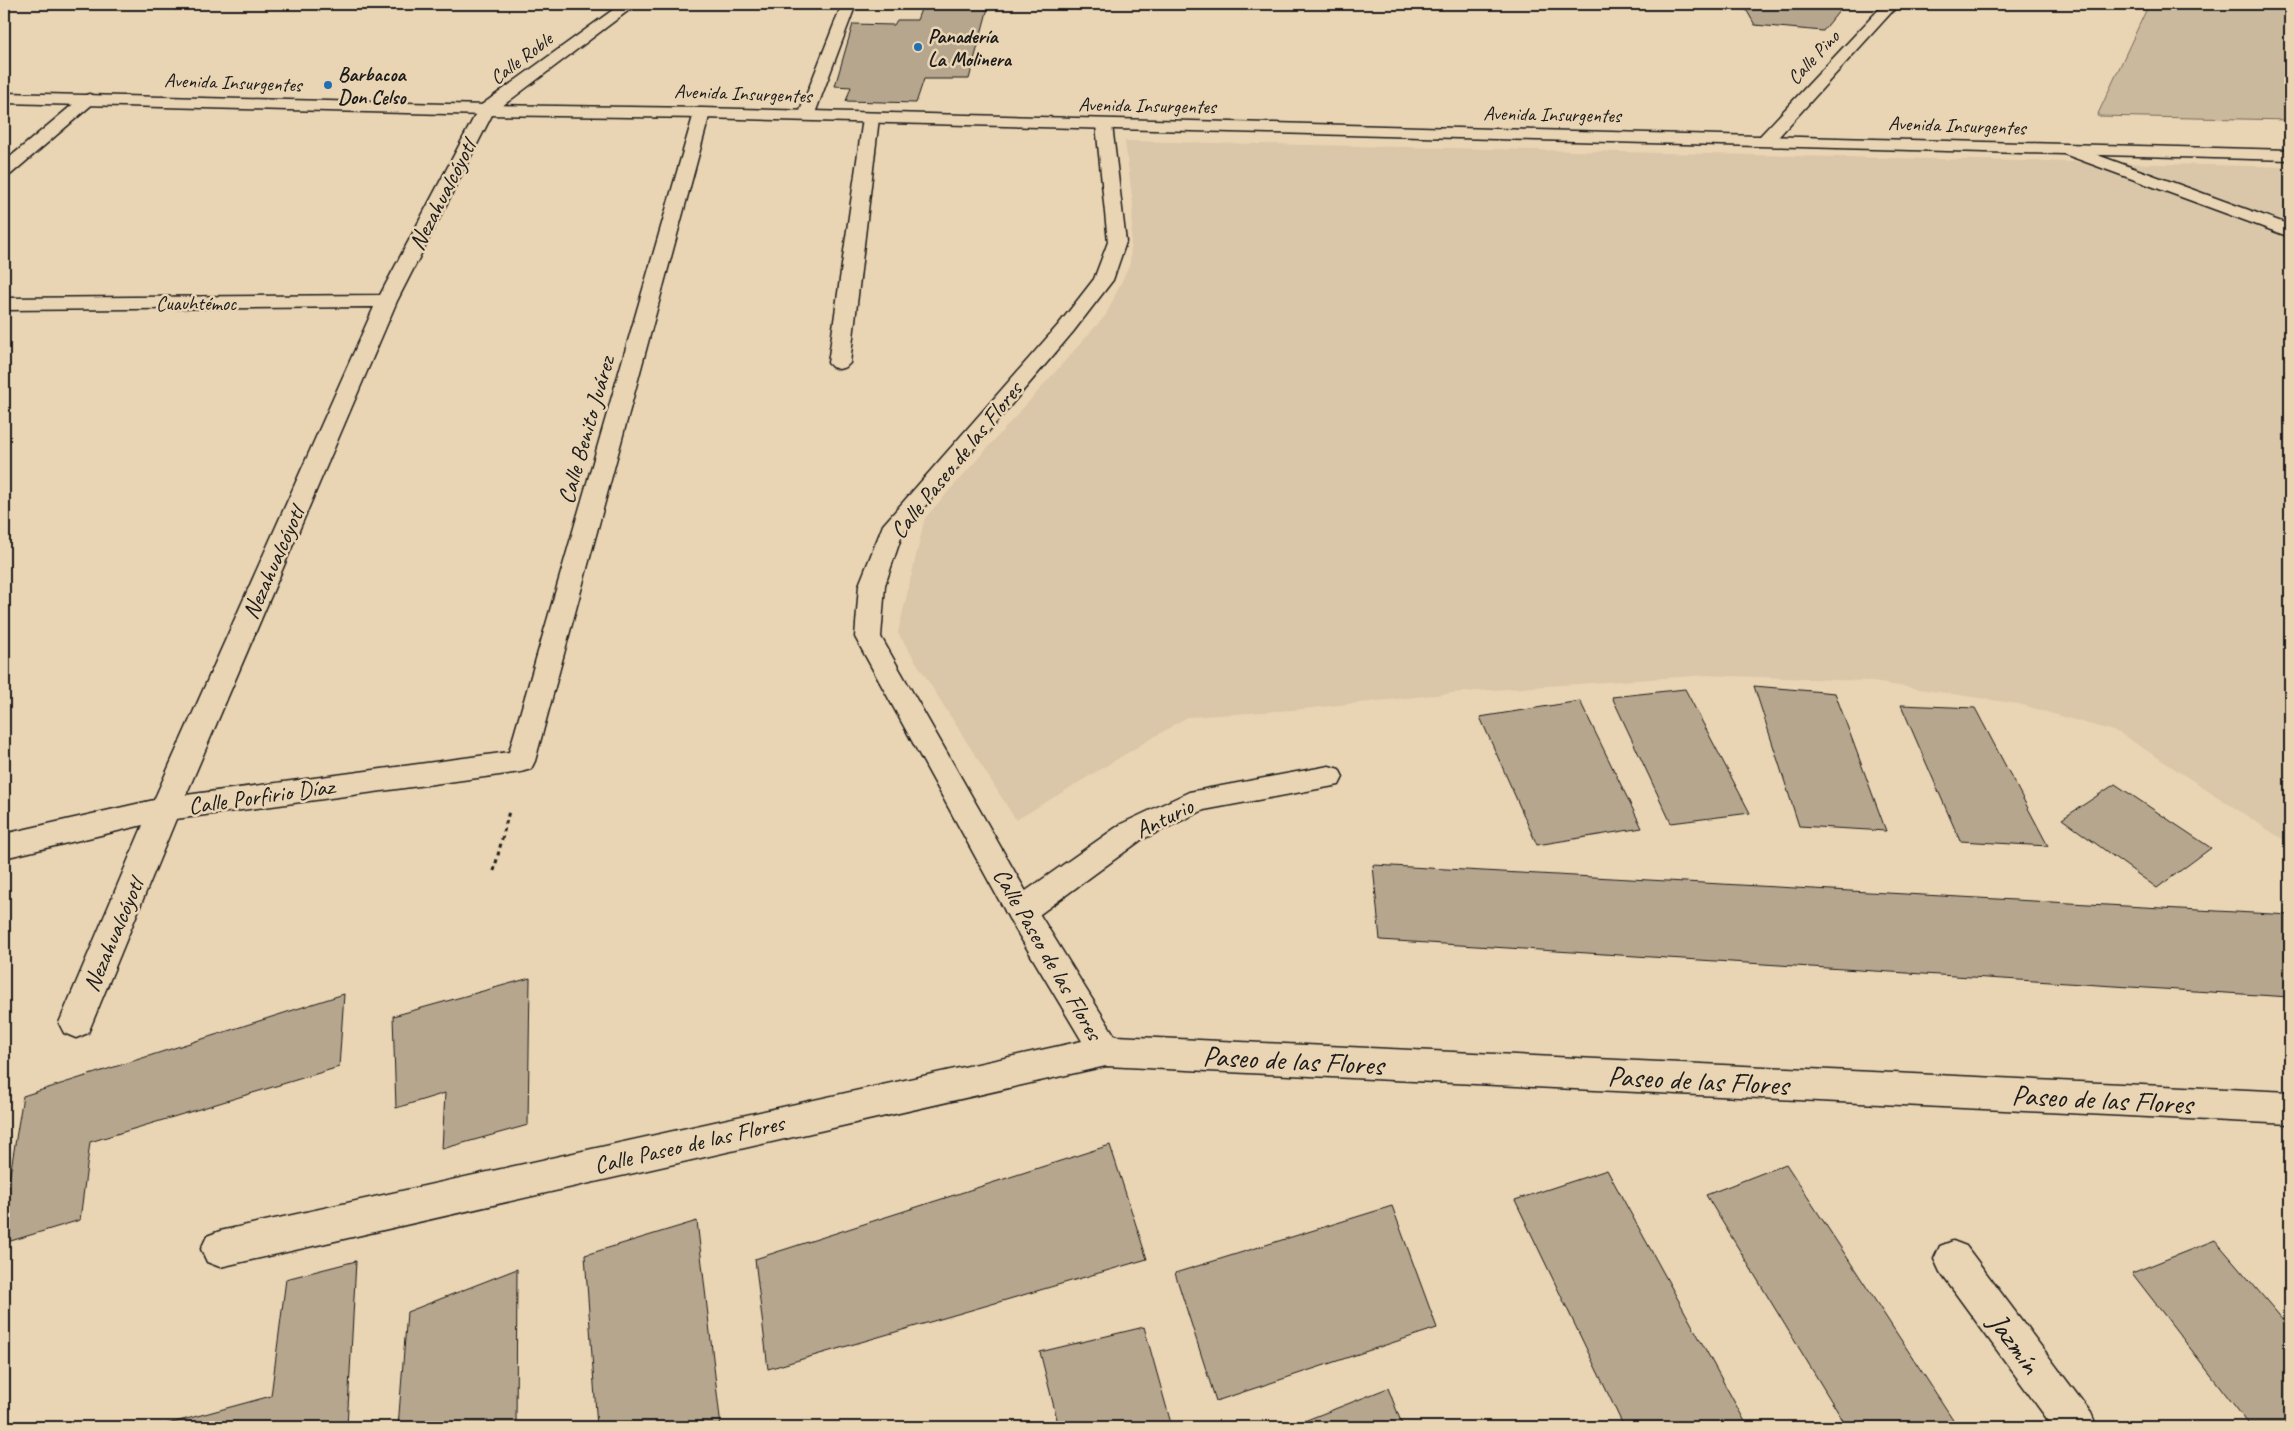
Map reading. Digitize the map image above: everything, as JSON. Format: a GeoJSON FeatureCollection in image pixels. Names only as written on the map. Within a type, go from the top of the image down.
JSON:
{"type":"FeatureCollection","features":[{"type":"Feature","properties":{"kind":"street","name":"Calle Roble"},"geometry":{"type":"LineString","coordinates":[[486,110],[630,4]]}},
{"type":"Feature","properties":{"kind":"street"},"geometry":{"type":"LineString","coordinates":[[806,116],[849,4]]}},
{"type":"Feature","properties":{"kind":"street","name":"Calle Pino"},"geometry":{"type":"LineString","coordinates":[[1766,140],[1892,4]]}},
{"type":"Feature","properties":{"kind":"street","name":"Avenida Insurgentes"},"geometry":{"type":"LineString","coordinates":[[4,98],[486,110],[702,113],[1104,125],[1766,140],[2070,150],[2290,154]]}},
{"type":"Feature","properties":{"kind":"street"},"geometry":{"type":"LineString","coordinates":[[4,172],[89,99]]}},
{"type":"Feature","properties":{"kind":"street","name":"Nezahualcóyotl"},"geometry":{"type":"LineString","coordinates":[[76,1024],[166,809],[388,302],[486,110]]}},
{"type":"Feature","properties":{"kind":"street","name":"Calle Benito Juárez"},"geometry":{"type":"LineString","coordinates":[[521,761],[702,113]]}},
{"type":"Feature","properties":{"kind":"street"},"geometry":{"type":"LineString","coordinates":[[839,363],[871,118]]}},
{"type":"Feature","properties":{"kind":"street","name":"Calle Paseo de las Flores"},"geometry":{"type":"LineString","coordinates":[[220,1249],[1106,1051],[1021,911],[868,637],[872,585],[892,530],[1066,328],[1103,280],[1117,242],[1104,125]]}},
{"type":"Feature","properties":{"kind":"street"},"geometry":{"type":"LineString","coordinates":[[2070,150],[2290,231]]}},
{"type":"Feature","properties":{"kind":"street","name":"Cuauhtémoc"},"geometry":{"type":"LineString","coordinates":[[4,304],[388,302]]}},
{"type":"Feature","properties":{"kind":"street","name":"Calle Porfirio Díaz"},"geometry":{"type":"LineString","coordinates":[[4,846],[166,809],[521,761]]}},
{"type":"Feature","properties":{"kind":"street","name":"Anturio"},"geometry":{"type":"LineString","coordinates":[[1021,911],[1131,832],[1199,800],[1328,777]]}},
{"type":"Feature","properties":{"kind":"street","name":"Paseo de las Flores"},"geometry":{"type":"LineString","coordinates":[[1106,1051],[2290,1108]]}},
{"type":"Feature","properties":{"kind":"street","name":"Jazmín"},"geometry":{"type":"LineString","coordinates":[[1953,1259],[2077,1427]]}},
{"type":"Feature","properties":{"kind":"path"},"geometry":{"type":"LineString","coordinates":[[494,871],[521,761]]}},
{"type":"Feature","properties":{"kind":"shaded area"},"geometry":{"type":"Polygon","coordinates":[[[2149,4],[2290,4],[2290,120],[2097,116],[2149,4]]]}},
{"type":"Feature","properties":{"kind":"shaded area"},"geometry":{"type":"Polygon","coordinates":[[[1125,141],[2290,167],[2290,844],[2120,733],[2019,704],[1867,681],[1707,675],[1462,692],[1292,710],[1187,717],[1016,820],[898,633],[925,518],[1106,315],[1130,264],[1133,204],[1125,141]]]}},
{"type":"Feature","properties":{"kind":"building"},"geometry":{"type":"Polygon","coordinates":[[[923,4],[989,4],[969,79],[924,79],[916,103],[846,101],[851,87],[835,86],[853,24],[894,25],[897,20],[917,20],[923,4]]]}},
{"type":"Feature","properties":{"kind":"building"},"geometry":{"type":"Polygon","coordinates":[[[1743,4],[1844,5],[1823,31],[1755,25],[1743,4]]]}},
{"type":"Feature","properties":{"kind":"building"},"geometry":{"type":"Polygon","coordinates":[[[1754,686],[1835,693],[1886,831],[1799,826],[1754,686]]]}},
{"type":"Feature","properties":{"kind":"building"},"geometry":{"type":"Polygon","coordinates":[[[1685,689],[1750,813],[1671,823],[1612,697],[1685,689]]]}},
{"type":"Feature","properties":{"kind":"building"},"geometry":{"type":"Polygon","coordinates":[[[1580,701],[1642,828],[1537,845],[1480,717],[1580,701]]]}},
{"type":"Feature","properties":{"kind":"building"},"geometry":{"type":"Polygon","coordinates":[[[1901,705],[1975,708],[2048,846],[1960,841],[1901,705]]]}},
{"type":"Feature","properties":{"kind":"building"},"geometry":{"type":"Polygon","coordinates":[[[2115,784],[2211,848],[2157,888],[2062,819],[2115,784]]]}},
{"type":"Feature","properties":{"kind":"building"},"geometry":{"type":"Polygon","coordinates":[[[1373,865],[2290,915],[2290,997],[1380,940],[1373,865]]]}},
{"type":"Feature","properties":{"kind":"building"},"geometry":{"type":"Polygon","coordinates":[[[530,978],[528,1125],[442,1149],[445,1093],[396,1108],[393,1016],[530,978]]]}},
{"type":"Feature","properties":{"kind":"building"},"geometry":{"type":"Polygon","coordinates":[[[344,994],[339,1067],[90,1142],[80,1220],[4,1243],[4,1211],[23,1096],[344,994]]]}},
{"type":"Feature","properties":{"kind":"building"},"geometry":{"type":"Polygon","coordinates":[[[1110,1145],[1147,1259],[768,1369],[755,1259],[1110,1145]]]}},
{"type":"Feature","properties":{"kind":"building"},"geometry":{"type":"Polygon","coordinates":[[[1786,1164],[1958,1427],[1847,1427],[1706,1195],[1786,1164]]]}},
{"type":"Feature","properties":{"kind":"building"},"geometry":{"type":"Polygon","coordinates":[[[1607,1170],[1748,1427],[1624,1427],[1515,1200],[1607,1170]]]}},
{"type":"Feature","properties":{"kind":"building"},"geometry":{"type":"Polygon","coordinates":[[[1392,1206],[1437,1328],[1216,1401],[1175,1273],[1392,1206]]]}},
{"type":"Feature","properties":{"kind":"building"},"geometry":{"type":"Polygon","coordinates":[[[697,1221],[721,1427],[597,1427],[585,1255],[697,1221]]]}},
{"type":"Feature","properties":{"kind":"building"},"geometry":{"type":"Polygon","coordinates":[[[2215,1240],[2290,1328],[2290,1427],[2251,1427],[2132,1273],[2215,1240]]]}},
{"type":"Feature","properties":{"kind":"building"},"geometry":{"type":"Polygon","coordinates":[[[356,1261],[347,1427],[157,1427],[271,1396],[286,1279],[356,1261]]]}},
{"type":"Feature","properties":{"kind":"building"},"geometry":{"type":"Polygon","coordinates":[[[517,1269],[516,1427],[398,1427],[407,1312],[517,1269]]]}},
{"type":"Feature","properties":{"kind":"building"},"geometry":{"type":"Polygon","coordinates":[[[1144,1327],[1172,1427],[1059,1427],[1040,1352],[1144,1327]]]}},
{"type":"Feature","properties":{"kind":"building"},"geometry":{"type":"Polygon","coordinates":[[[1388,1388],[1403,1427],[1289,1427],[1388,1388]]]}},
{"type":"Feature","properties":{"kind":"place","name":"Panadería La Molinera"},"geometry":{"type":"Point","coordinates":[918,47]}},
{"type":"Feature","properties":{"kind":"place","name":"Barbacoa Don Celso"},"geometry":{"type":"Point","coordinates":[328,85]}}]}
